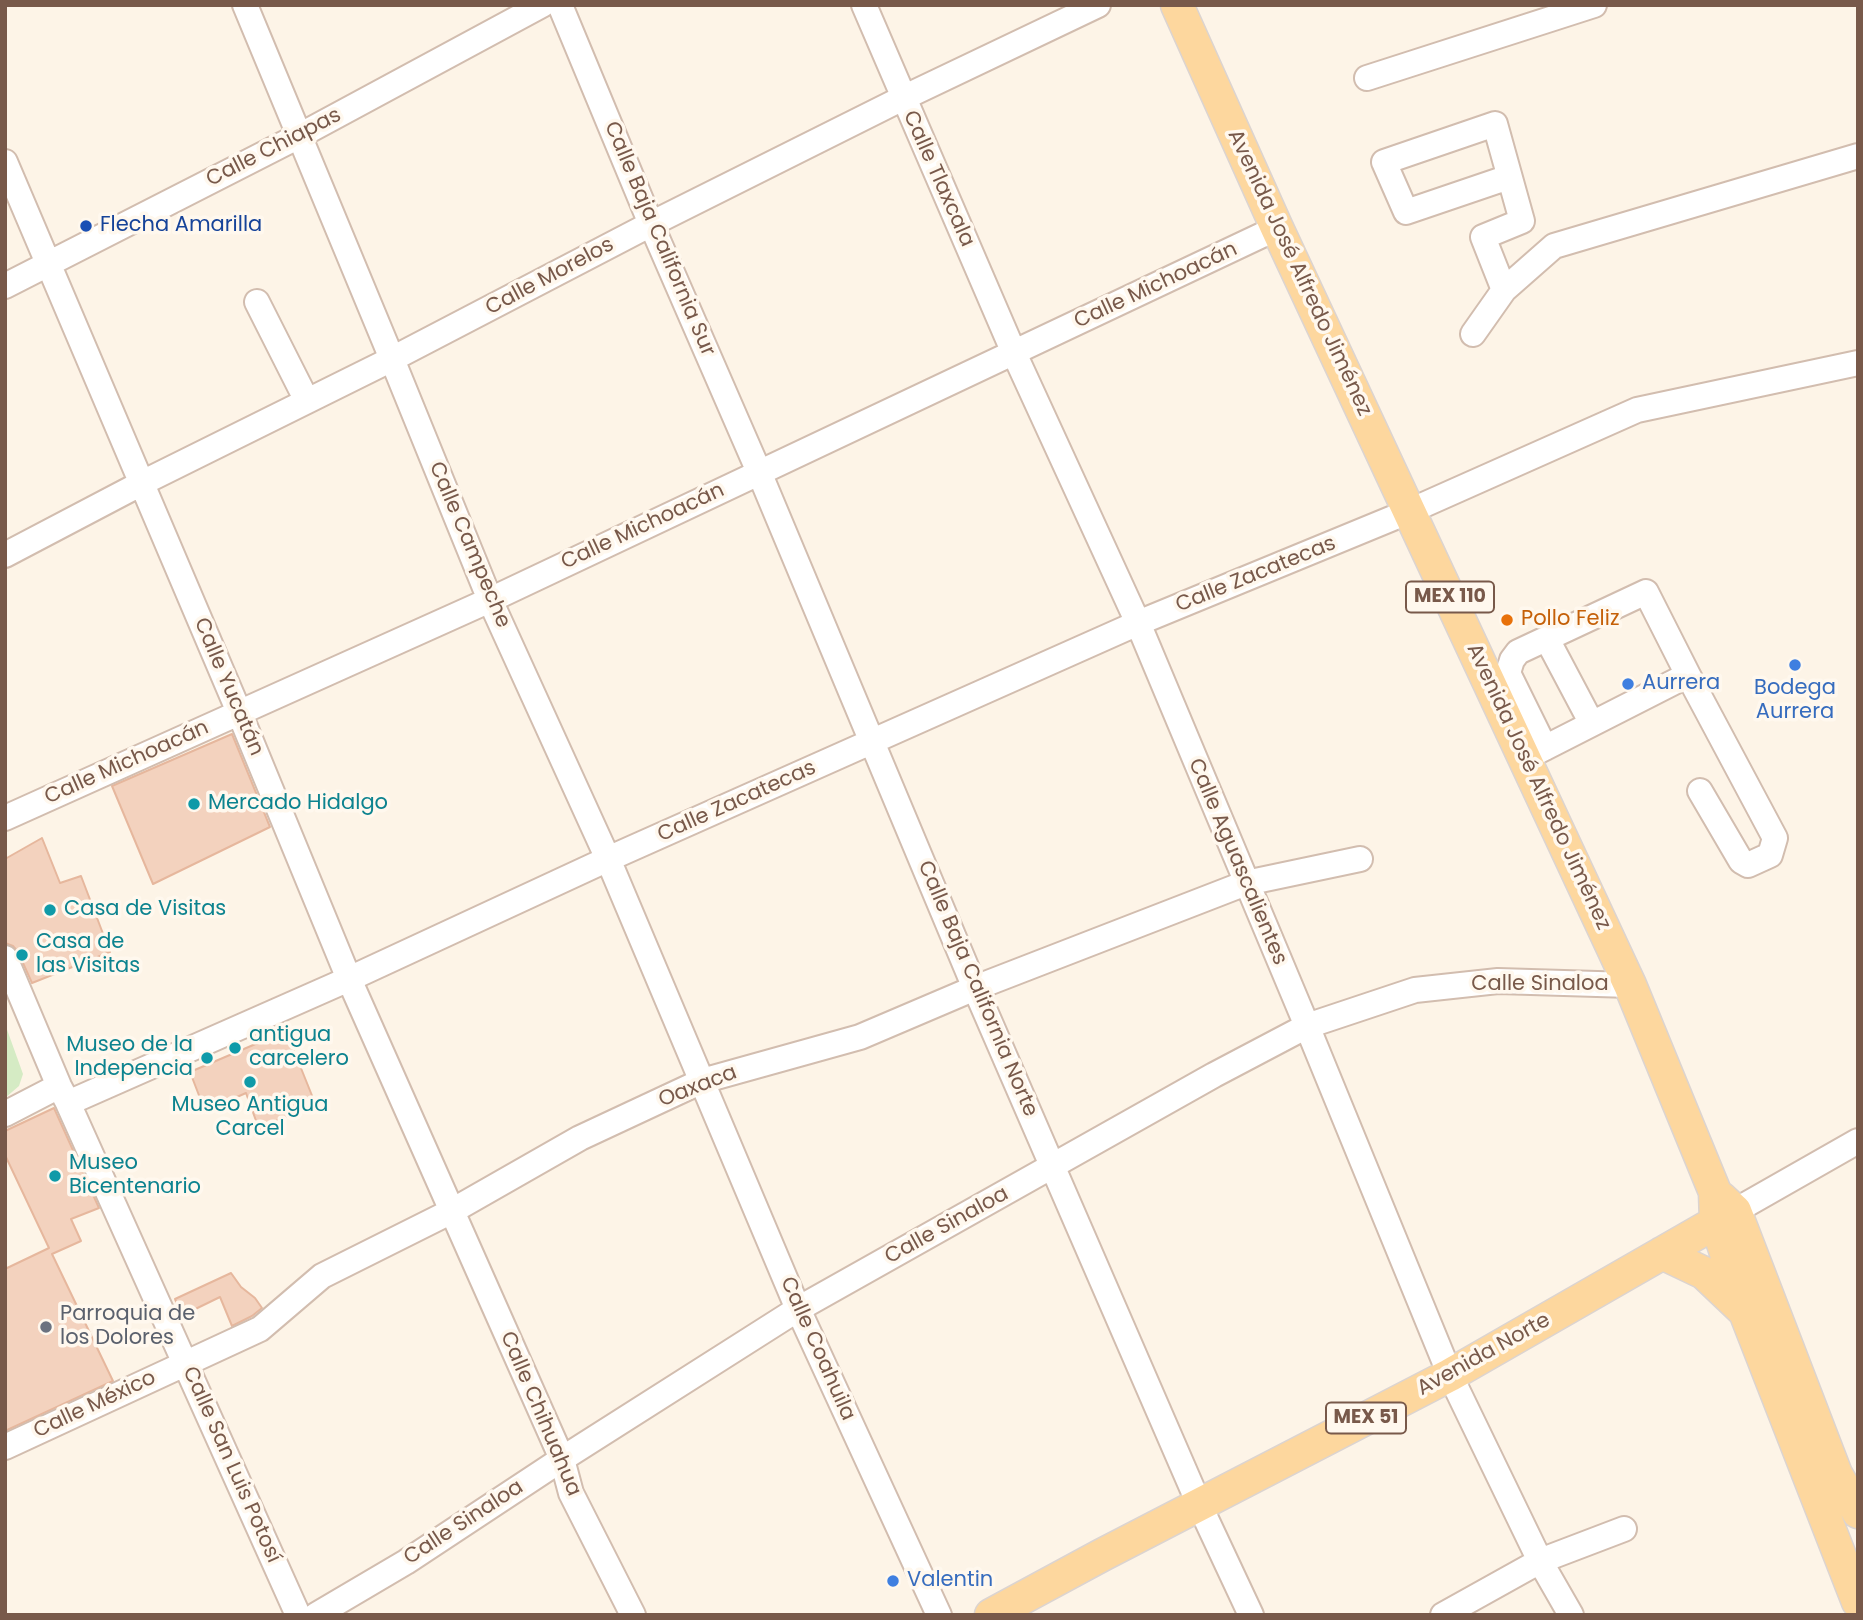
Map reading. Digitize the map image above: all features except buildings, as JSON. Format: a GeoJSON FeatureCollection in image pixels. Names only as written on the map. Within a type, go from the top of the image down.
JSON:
{"type":"FeatureCollection","features":[{"type":"Feature","properties":{"kind":"main road","name":"Avenida José Alfredo Jiménez"},"geometry":{"type":"LineString","coordinates":[[1177,5],[1277,228],[1410,511],[1535,753],[1722,1209]]}},
{"type":"Feature","properties":{"kind":"main road","name":"Avenida Norte"},"geometry":{"type":"LineString","coordinates":[[991,1615],[1450,1375],[1662,1253],[1722,1209]]}},
{"type":"Feature","properties":{"kind":"main road"},"geometry":{"type":"LineString","coordinates":[[1722,1209],[1745,1312],[1825,1480],[1858,1512]]}},
{"type":"Feature","properties":{"kind":"main road"},"geometry":{"type":"LineString","coordinates":[[1722,1209],[1825,1480],[1858,1602]]}},
{"type":"Feature","properties":{"kind":"main road"},"geometry":{"type":"LineString","coordinates":[[1662,1253],[1704,1273],[1745,1312]]}},
{"type":"Feature","properties":{"kind":"street","name":"Calle Campeche"},"geometry":{"type":"LineString","coordinates":[[245,5],[490,600],[608,859],[702,1081]]}},
{"type":"Feature","properties":{"kind":"street","name":"Calle Chiapas"},"geometry":{"type":"LineString","coordinates":[[5,286],[299,136],[542,5]]}},
{"type":"Feature","properties":{"kind":"street","name":"Calle Baja California Sur"},"geometry":{"type":"LineString","coordinates":[[560,5],[759,472]]}},
{"type":"Feature","properties":{"kind":"street","name":"Calle Tlaxcala"},"geometry":{"type":"LineString","coordinates":[[864,5],[1014,353]]}},
{"type":"Feature","properties":{"kind":"street","name":"Calle Morelos"},"geometry":{"type":"LineString","coordinates":[[5,555],[142,483],[392,359],[651,223],[902,98],[1098,5]]}},
{"type":"Feature","properties":{"kind":"street"},"geometry":{"type":"LineString","coordinates":[[1367,78],[1594,5]]}},
{"type":"Feature","properties":{"kind":"street"},"geometry":{"type":"LineString","coordinates":[[1504,290],[1483,237],[1522,221],[1495,124],[1384,162],[1406,212],[1509,177]]}},
{"type":"Feature","properties":{"kind":"street"},"geometry":{"type":"LineString","coordinates":[[1473,334],[1504,290],[1554,246],[1858,156]]}},
{"type":"Feature","properties":{"kind":"street","name":"Calle Yucatán"},"geometry":{"type":"LineString","coordinates":[[5,162],[239,712],[349,979],[452,1211]]}},
{"type":"Feature","properties":{"kind":"street","name":"Calle Michoacán"},"geometry":{"type":"LineString","coordinates":[[5,818],[490,600],[1277,228]]}},
{"type":"Feature","properties":{"kind":"street"},"geometry":{"type":"LineString","coordinates":[[257,302],[307,401]]}},
{"type":"Feature","properties":{"kind":"street","name":"Calle Aguascalientes"},"geometry":{"type":"LineString","coordinates":[[1014,353],[1138,623],[1450,1375],[1540,1561],[1571,1615]]}},
{"type":"Feature","properties":{"kind":"street","name":"Calle Zacatecas"},"geometry":{"type":"LineString","coordinates":[[5,1114],[63,1094],[349,979],[608,859],[1138,623],[1410,511],[1637,410],[1858,363]]}},
{"type":"Feature","properties":{"kind":"street","name":"Calle Baja California Norte"},"geometry":{"type":"LineString","coordinates":[[759,472],[975,988],[1199,1504],[1251,1615]]}},
{"type":"Feature","properties":{"kind":"street"},"geometry":{"type":"LineString","coordinates":[[1688,675],[1535,753],[1508,673],[1518,652],[1646,592],[1775,838],[1770,855],[1748,865],[1741,861],[1700,791]]}},
{"type":"Feature","properties":{"kind":"street"},"geometry":{"type":"LineString","coordinates":[[1547,639],[1592,724]]}},
{"type":"Feature","properties":{"kind":"street","name":"Oaxaca"},"geometry":{"type":"LineString","coordinates":[[186,1364],[260,1329],[322,1276],[452,1211],[580,1138],[702,1081],[860,1037],[975,988],[1246,883],[1360,859]]}},
{"type":"Feature","properties":{"kind":"street","name":"Calle San Luis Potosí"},"geometry":{"type":"LineString","coordinates":[[5,958],[63,1094],[299,1615]]}},
{"type":"Feature","properties":{"kind":"street","name":"Calle Sinaloa"},"geometry":{"type":"LineString","coordinates":[[316,1615],[406,1562],[798,1309],[1214,1075],[1307,1026],[1415,990],[1498,982],[1630,985]]}},
{"type":"Feature","properties":{"kind":"street","name":"Calle Coahuila"},"geometry":{"type":"LineString","coordinates":[[702,1081],[798,1309],[939,1615]]}},
{"type":"Feature","properties":{"kind":"street","name":"Avenida Norte"},"geometry":{"type":"LineString","coordinates":[[1722,1209],[1856,1144]]}},
{"type":"Feature","properties":{"kind":"street","name":"Calle Chihuahua"},"geometry":{"type":"LineString","coordinates":[[452,1211],[562,1459],[571,1493],[633,1615]]}},
{"type":"Feature","properties":{"kind":"street","name":"Calle México"},"geometry":{"type":"LineString","coordinates":[[5,1447],[186,1364]]}},
{"type":"Feature","properties":{"kind":"street"},"geometry":{"type":"LineString","coordinates":[[1443,1615],[1540,1561],[1624,1529]]}},
{"type":"Feature","properties":{"kind":"green space"},"geometry":{"type":"Polygon","coordinates":[[[5,1024],[23,1074],[19,1086],[5,1098],[5,1024]]]}},
{"type":"Feature","properties":{"kind":"place","name":"Flecha Amarilla"},"geometry":{"type":"Point","coordinates":[86,226]}},
{"type":"Feature","properties":{"kind":"place","name":"Pollo Feliz"},"geometry":{"type":"Point","coordinates":[1507,620]}},
{"type":"Feature","properties":{"kind":"place","name":"Bodega Aurrera"},"geometry":{"type":"Point","coordinates":[1795,665]}},
{"type":"Feature","properties":{"kind":"place","name":"Aurrera"},"geometry":{"type":"Point","coordinates":[1628,684]}},
{"type":"Feature","properties":{"kind":"place","name":"Mercado Hidalgo"},"geometry":{"type":"Point","coordinates":[194,804]}},
{"type":"Feature","properties":{"kind":"place","name":"Casa de Visitas"},"geometry":{"type":"Point","coordinates":[50,910]}},
{"type":"Feature","properties":{"kind":"place","name":"Casa de las Visitas"},"geometry":{"type":"Point","coordinates":[22,955]}},
{"type":"Feature","properties":{"kind":"place","name":"antigua carcelero"},"geometry":{"type":"Point","coordinates":[235,1048]}},
{"type":"Feature","properties":{"kind":"place","name":"Museo de la Indepencia"},"geometry":{"type":"Point","coordinates":[207,1058]}},
{"type":"Feature","properties":{"kind":"place","name":"Museo Antigua Carcel"},"geometry":{"type":"Point","coordinates":[250,1082]}},
{"type":"Feature","properties":{"kind":"place","name":"Museo Bicentenario"},"geometry":{"type":"Point","coordinates":[55,1176]}},
{"type":"Feature","properties":{"kind":"place","name":"Parroquia de los Dolores"},"geometry":{"type":"Point","coordinates":[46,1327]}},
{"type":"Feature","properties":{"kind":"place","name":"Valentin"},"geometry":{"type":"Point","coordinates":[893,1581]}}]}
